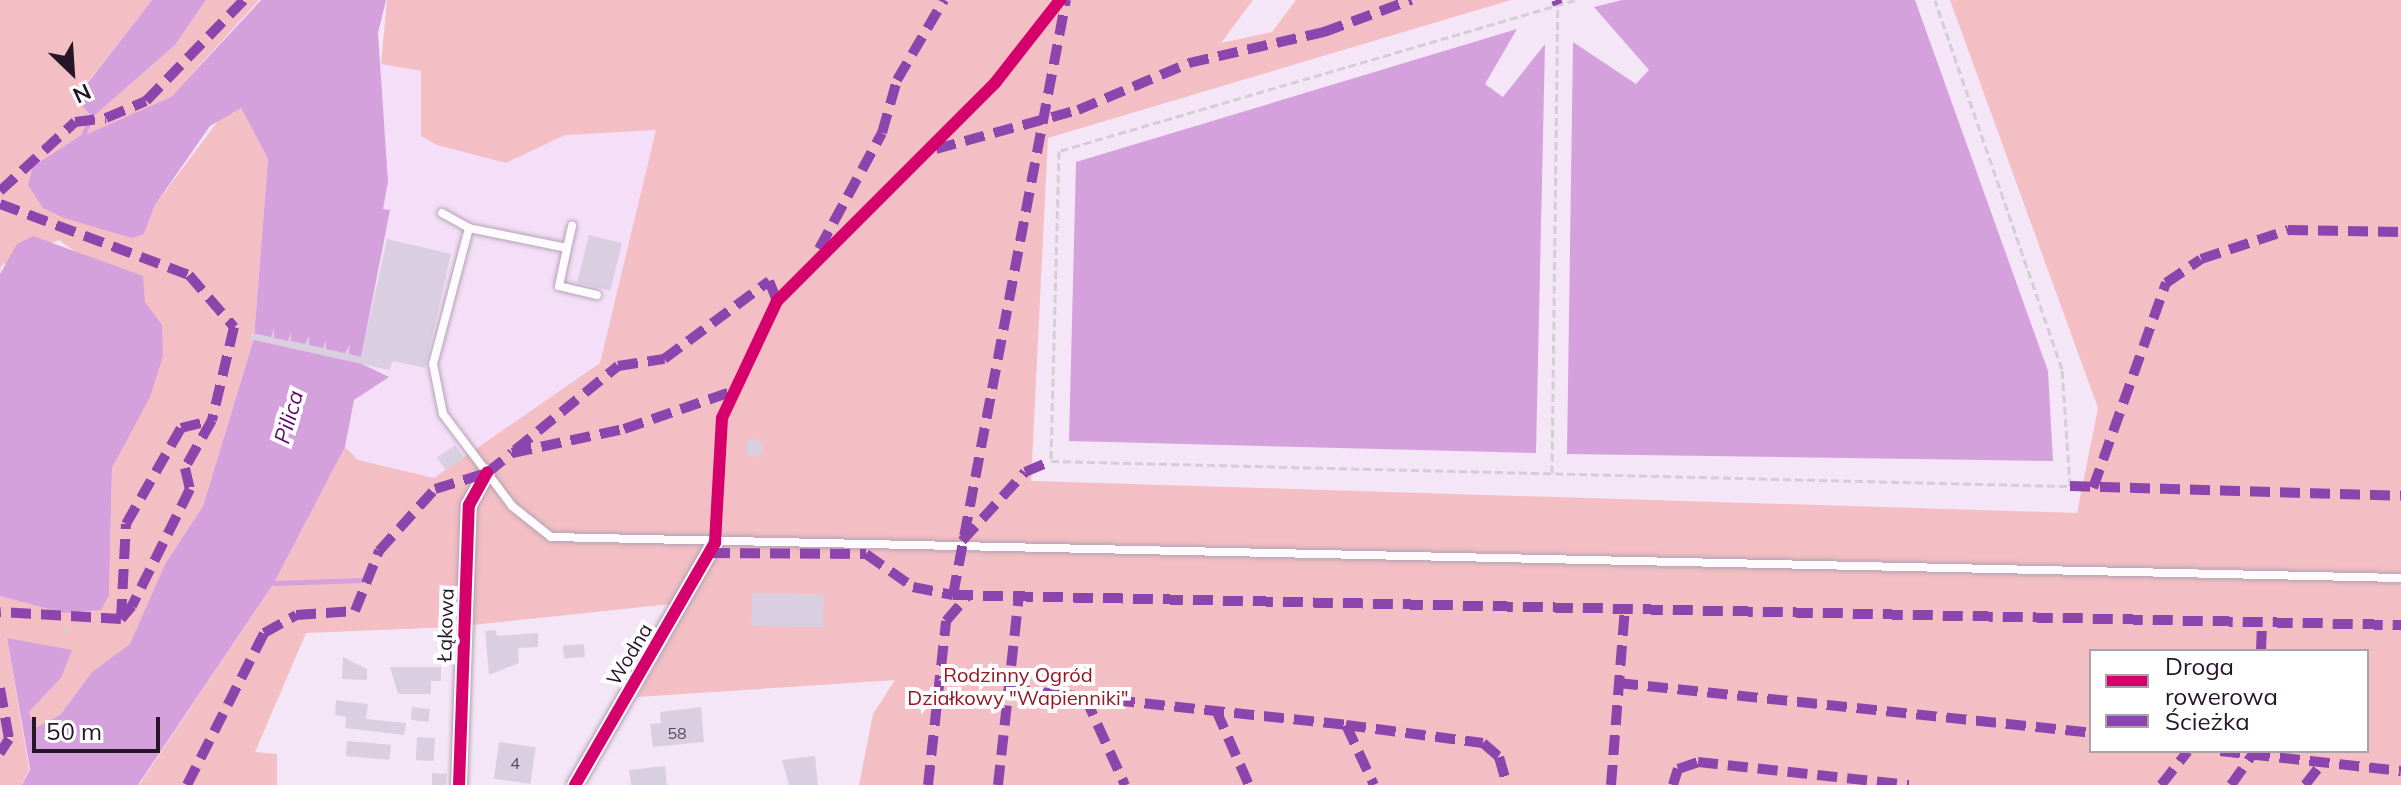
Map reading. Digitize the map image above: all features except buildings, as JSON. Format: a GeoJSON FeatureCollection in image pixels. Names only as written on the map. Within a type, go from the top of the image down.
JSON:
{"type":"FeatureCollection","features":[{"type":"Feature","properties":{"kind":"street","name":"Łąkowa"},"geometry":{"type":"LineString","coordinates":[[459,785],[469,505],[487,473]]}},
{"type":"Feature","properties":{"kind":"street","name":"Wodna"},"geometry":{"type":"LineString","coordinates":[[575,785],[715,543]]}},
{"type":"Feature","properties":{"kind":"lane"},"geometry":{"type":"LineString","coordinates":[[442,213],[469,228],[567,248]]}},
{"type":"Feature","properties":{"kind":"lane"},"geometry":{"type":"LineString","coordinates":[[572,226],[559,286],[597,295]]}},
{"type":"Feature","properties":{"kind":"lane"},"geometry":{"type":"LineString","coordinates":[[469,228],[431,380],[443,414],[487,473],[528,522],[551,537],[2401,578]]}},
{"type":"Feature","properties":{"kind":"path"},"geometry":{"type":"LineString","coordinates":[[1575,0],[1059,151],[1051,461],[2070,486],[2062,369],[1935,0]]}},
{"type":"Feature","properties":{"kind":"path"},"geometry":{"type":"LineString","coordinates":[[1552,475],[1558,5]]}},
{"type":"Feature","properties":{"kind":"path"},"geometry":{"type":"LineString","coordinates":[[65,633],[66,625]]}},
{"type":"Feature","properties":{"kind":"shaded area"},"geometry":{"type":"Polygon","coordinates":[[[381,64],[421,71],[565,135],[657,129],[600,363],[434,479],[357,460],[345,447],[354,400],[389,376],[360,363],[390,211],[382,209],[381,64]]]}},
{"type":"Feature","properties":{"kind":"green space"},"geometry":{"type":"Polygon","coordinates":[[[0,0],[152,0],[76,97],[90,115],[81,135],[33,166],[68,217],[144,234],[155,205],[224,113],[241,108],[268,159],[254,338],[203,506],[165,564],[130,645],[92,672],[60,715],[35,728],[29,712],[61,678],[7,638],[29,769],[22,785],[0,785],[0,596],[64,612],[109,595],[112,468],[163,356],[161,325],[145,302],[59,240],[1,266],[0,274],[0,0]]]}},
{"type":"Feature","properties":{"kind":"green space"},"geometry":{"type":"Polygon","coordinates":[[[206,0],[259,0],[171,97],[86,135],[94,116],[175,45],[206,0]]]}},
{"type":"Feature","properties":{"kind":"green space","name":"Rodzinny Ogród Działkowy \"Wapienniki\""},"geometry":{"type":"Polygon","coordinates":[[[387,0],[1253,0],[1221,43],[1272,32],[1296,0],[1511,0],[1048,138],[1031,481],[2077,513],[2098,408],[1950,0],[2401,0],[2401,785],[859,785],[873,714],[895,680],[637,697],[690,602],[454,627],[306,633],[255,752],[277,754],[277,785],[139,785],[274,583],[345,447],[358,460],[434,478],[600,363],[656,130],[565,135],[506,163],[437,145],[421,136],[421,71],[381,64],[387,0]]]}},
{"type":"Feature","properties":{"kind":"water","name":"Pilica"},"geometry":{"type":"Polygon","coordinates":[[[152,0],[206,0],[175,45],[94,116],[87,134],[171,97],[261,0],[386,0],[378,33],[388,182],[383,209],[390,210],[360,363],[389,377],[354,400],[345,447],[274,583],[138,785],[22,785],[30,769],[7,638],[72,650],[61,678],[29,712],[35,728],[60,715],[92,672],[130,644],[165,564],[203,506],[254,338],[268,159],[241,108],[210,126],[155,205],[144,234],[132,238],[64,218],[43,208],[28,185],[33,166],[81,135],[90,115],[76,98],[152,0]]]}},
{"type":"Feature","properties":{"kind":"water"},"geometry":{"type":"Polygon","coordinates":[[[1622,0],[1915,0],[2048,371],[2053,461],[1567,454],[1573,42],[1636,84],[1649,70],[1594,7],[1622,0]]]}},
{"type":"Feature","properties":{"kind":"water"},"geometry":{"type":"Polygon","coordinates":[[[1517,29],[1485,84],[1503,97],[1545,44],[1536,453],[1069,441],[1076,162],[1517,29]]]}},
{"type":"Feature","properties":{"kind":"water"},"geometry":{"type":"Polygon","coordinates":[[[33,236],[143,276],[145,302],[162,325],[163,356],[150,397],[112,468],[109,595],[101,610],[64,613],[0,596],[0,274],[17,244],[33,236]]]}},
{"type":"Feature","properties":{"kind":"waterway"},"geometry":{"type":"LineString","coordinates":[[274,583],[361,580]]}},
{"type":"Feature","properties":{"kind":"marked path"},"geometry":{"type":"LineString","coordinates":[[0,191],[75,122],[106,118],[146,101],[244,0]]}},
{"type":"Feature","properties":{"kind":"marked path"},"geometry":{"type":"LineString","coordinates":[[819,249],[882,133],[897,80],[944,0]]}},
{"type":"Feature","properties":{"kind":"marked path"},"geometry":{"type":"LineString","coordinates":[[953,595],[1066,0]]}},
{"type":"Feature","properties":{"kind":"marked path"},"geometry":{"type":"LineString","coordinates":[[936,149],[1078,110],[1189,63],[1324,32],[1411,0]]}},
{"type":"Feature","properties":{"kind":"marked path"},"geometry":{"type":"LineString","coordinates":[[1556,0],[1558,5]]}},
{"type":"Feature","properties":{"kind":"marked path"},"geometry":{"type":"LineString","coordinates":[[0,204],[189,275],[234,327],[212,420],[185,468],[190,489],[132,606],[121,619],[0,612]]}},
{"type":"Feature","properties":{"kind":"marked path"},"geometry":{"type":"LineString","coordinates":[[2093,488],[2166,283],[2201,259],[2288,230],[2401,232]]}},
{"type":"Feature","properties":{"kind":"marked path"},"geometry":{"type":"LineString","coordinates":[[515,450],[618,366],[664,359],[769,281],[777,301]]}},
{"type":"Feature","properties":{"kind":"marked path"},"geometry":{"type":"LineString","coordinates":[[187,785],[264,633],[296,615],[355,611],[379,551],[435,489],[487,473],[512,453],[624,429],[730,392]]}},
{"type":"Feature","properties":{"kind":"marked path"},"geometry":{"type":"LineString","coordinates":[[121,619],[126,524],[181,428],[212,420]]}},
{"type":"Feature","properties":{"kind":"marked path"},"geometry":{"type":"LineString","coordinates":[[962,541],[1025,472],[1051,461]]}},
{"type":"Feature","properties":{"kind":"marked path"},"geometry":{"type":"LineString","coordinates":[[2070,486],[2401,496]]}},
{"type":"Feature","properties":{"kind":"marked path"},"geometry":{"type":"LineString","coordinates":[[710,553],[866,554],[913,587],[953,595],[2401,625]]}},
{"type":"Feature","properties":{"kind":"marked path"},"geometry":{"type":"LineString","coordinates":[[998,785],[1019,595]]}},
{"type":"Feature","properties":{"kind":"marked path"},"geometry":{"type":"LineString","coordinates":[[928,785],[946,621],[968,596]]}},
{"type":"Feature","properties":{"kind":"marked path"},"geometry":{"type":"LineString","coordinates":[[1611,785],[1625,609]]}},
{"type":"Feature","properties":{"kind":"marked path"},"geometry":{"type":"LineString","coordinates":[[2261,649],[2262,622]]}},
{"type":"Feature","properties":{"kind":"marked path"},"geometry":{"type":"LineString","coordinates":[[1618,683],[2089,733]]}},
{"type":"Feature","properties":{"kind":"marked path"},"geometry":{"type":"LineString","coordinates":[[0,688],[9,739],[0,753]]}},
{"type":"Feature","properties":{"kind":"marked path"},"geometry":{"type":"LineString","coordinates":[[1010,689],[1085,697],[1125,785]]}},
{"type":"Feature","properties":{"kind":"marked path"},"geometry":{"type":"LineString","coordinates":[[1085,697],[1346,725],[1374,785]]}},
{"type":"Feature","properties":{"kind":"marked path"},"geometry":{"type":"LineString","coordinates":[[1216,710],[1249,785]]}},
{"type":"Feature","properties":{"kind":"marked path"},"geometry":{"type":"LineString","coordinates":[[1346,725],[1483,743],[1499,757],[1507,785]]}},
{"type":"Feature","properties":{"kind":"marked path"},"geometry":{"type":"LineString","coordinates":[[2161,785],[2186,753]]}},
{"type":"Feature","properties":{"kind":"marked path"},"geometry":{"type":"LineString","coordinates":[[2238,753],[2401,771]]}},
{"type":"Feature","properties":{"kind":"marked path"},"geometry":{"type":"LineString","coordinates":[[2231,785],[2254,753]]}},
{"type":"Feature","properties":{"kind":"marked path"},"geometry":{"type":"LineString","coordinates":[[2305,785],[2324,761]]}},
{"type":"Feature","properties":{"kind":"marked path"},"geometry":{"type":"LineString","coordinates":[[1673,785],[1678,769],[1698,762],[1909,785]]}},
{"type":"Feature","properties":{"kind":"cycle path"},"geometry":{"type":"LineString","coordinates":[[575,785],[715,543],[722,418],[777,301],[995,83],[1060,0]]}},
{"type":"Feature","properties":{"kind":"cycle path"},"geometry":{"type":"LineString","coordinates":[[459,785],[469,505],[487,473]]}}]}
